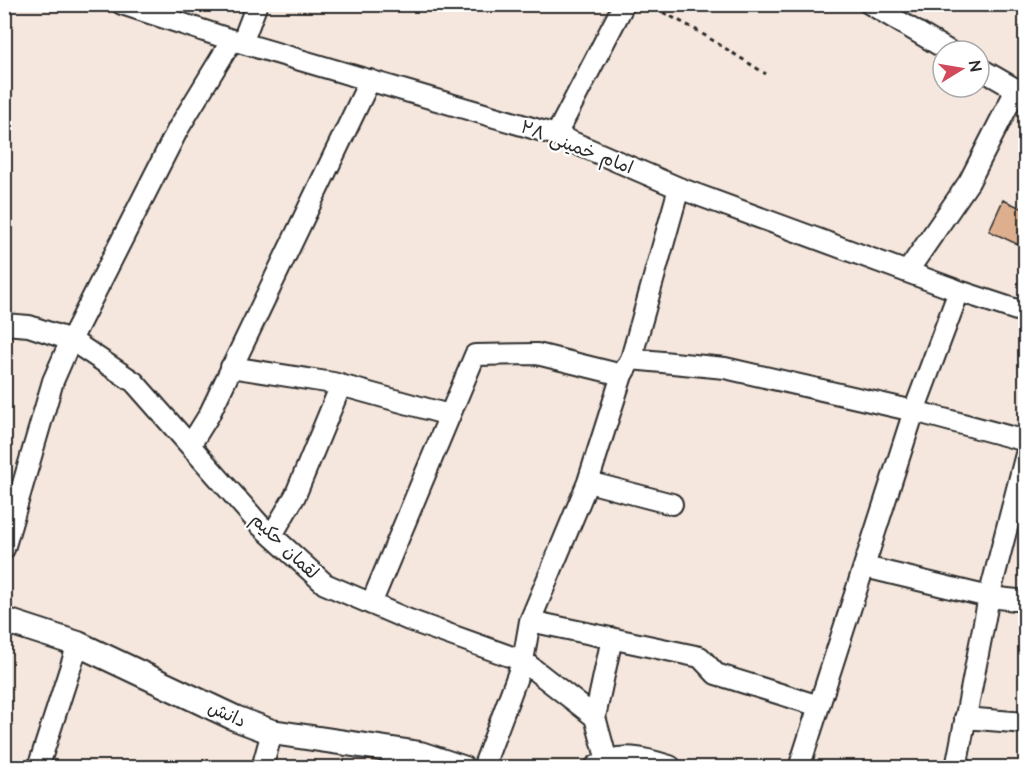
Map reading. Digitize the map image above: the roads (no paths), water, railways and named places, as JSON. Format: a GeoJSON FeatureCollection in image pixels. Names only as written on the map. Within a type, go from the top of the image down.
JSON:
{"type":"FeatureCollection","features":[{"type":"Feature","properties":{"kind":"street","name":"امام خمینی ۲۸"},"geometry":{"type":"LineString","coordinates":[[122,4],[237,42],[556,135],[679,188],[959,291],[1026,313]]}},
{"type":"Feature","properties":{"kind":"street"},"geometry":{"type":"LineString","coordinates":[[4,549],[53,381],[71,340],[178,129],[237,42],[257,4]]}},
{"type":"Feature","properties":{"kind":"street"},"geometry":{"type":"LineString","coordinates":[[556,135],[624,4]]}},
{"type":"Feature","properties":{"kind":"street"},"geometry":{"type":"LineString","coordinates":[[870,4],[931,40]]}},
{"type":"Feature","properties":{"kind":"street"},"geometry":{"type":"LineString","coordinates":[[907,272],[969,182],[1021,93],[991,75]]}},
{"type":"Feature","properties":{"kind":"street"},"geometry":{"type":"LineString","coordinates":[[191,444],[209,415],[370,80]]}},
{"type":"Feature","properties":{"kind":"street"},"geometry":{"type":"LineString","coordinates":[[483,768],[523,661],[530,621],[588,482],[626,367],[679,188]]}},
{"type":"Feature","properties":{"kind":"street"},"geometry":{"type":"LineString","coordinates":[[799,768],[914,411],[959,291]]}},
{"type":"Feature","properties":{"kind":"street","name":"لقمان حکیم"},"geometry":{"type":"LineString","coordinates":[[4,324],[29,326],[71,340],[134,381],[272,535],[325,584],[371,604],[523,661],[595,717]]}},
{"type":"Feature","properties":{"kind":"street"},"geometry":{"type":"LineString","coordinates":[[371,604],[475,355],[537,354],[626,367],[725,368],[914,411],[1026,441]]}},
{"type":"Feature","properties":{"kind":"street"},"geometry":{"type":"LineString","coordinates":[[231,367],[340,385],[449,415]]}},
{"type":"Feature","properties":{"kind":"street"},"geometry":{"type":"LineString","coordinates":[[272,535],[295,496],[340,385]]}},
{"type":"Feature","properties":{"kind":"street"},"geometry":{"type":"LineString","coordinates":[[956,768],[989,597],[1026,454]]}},
{"type":"Feature","properties":{"kind":"street"},"geometry":{"type":"LineString","coordinates":[[588,482],[672,504]]}},
{"type":"Feature","properties":{"kind":"street"},"geometry":{"type":"LineString","coordinates":[[865,567],[989,597],[1026,601]]}},
{"type":"Feature","properties":{"kind":"street","name":"دانش"},"geometry":{"type":"LineString","coordinates":[[4,620],[78,644],[235,718],[272,732],[420,754],[462,768]]}},
{"type":"Feature","properties":{"kind":"street"},"geometry":{"type":"LineString","coordinates":[[530,621],[700,657],[716,674],[819,706]]}},
{"type":"Feature","properties":{"kind":"street"},"geometry":{"type":"LineString","coordinates":[[612,639],[595,717],[602,764],[641,759],[669,768]]}},
{"type":"Feature","properties":{"kind":"street"},"geometry":{"type":"LineString","coordinates":[[38,768],[78,644]]}},
{"type":"Feature","properties":{"kind":"street"},"geometry":{"type":"LineString","coordinates":[[965,718],[1026,723]]}},
{"type":"Feature","properties":{"kind":"street"},"geometry":{"type":"LineString","coordinates":[[262,768],[272,732]]}}]}
